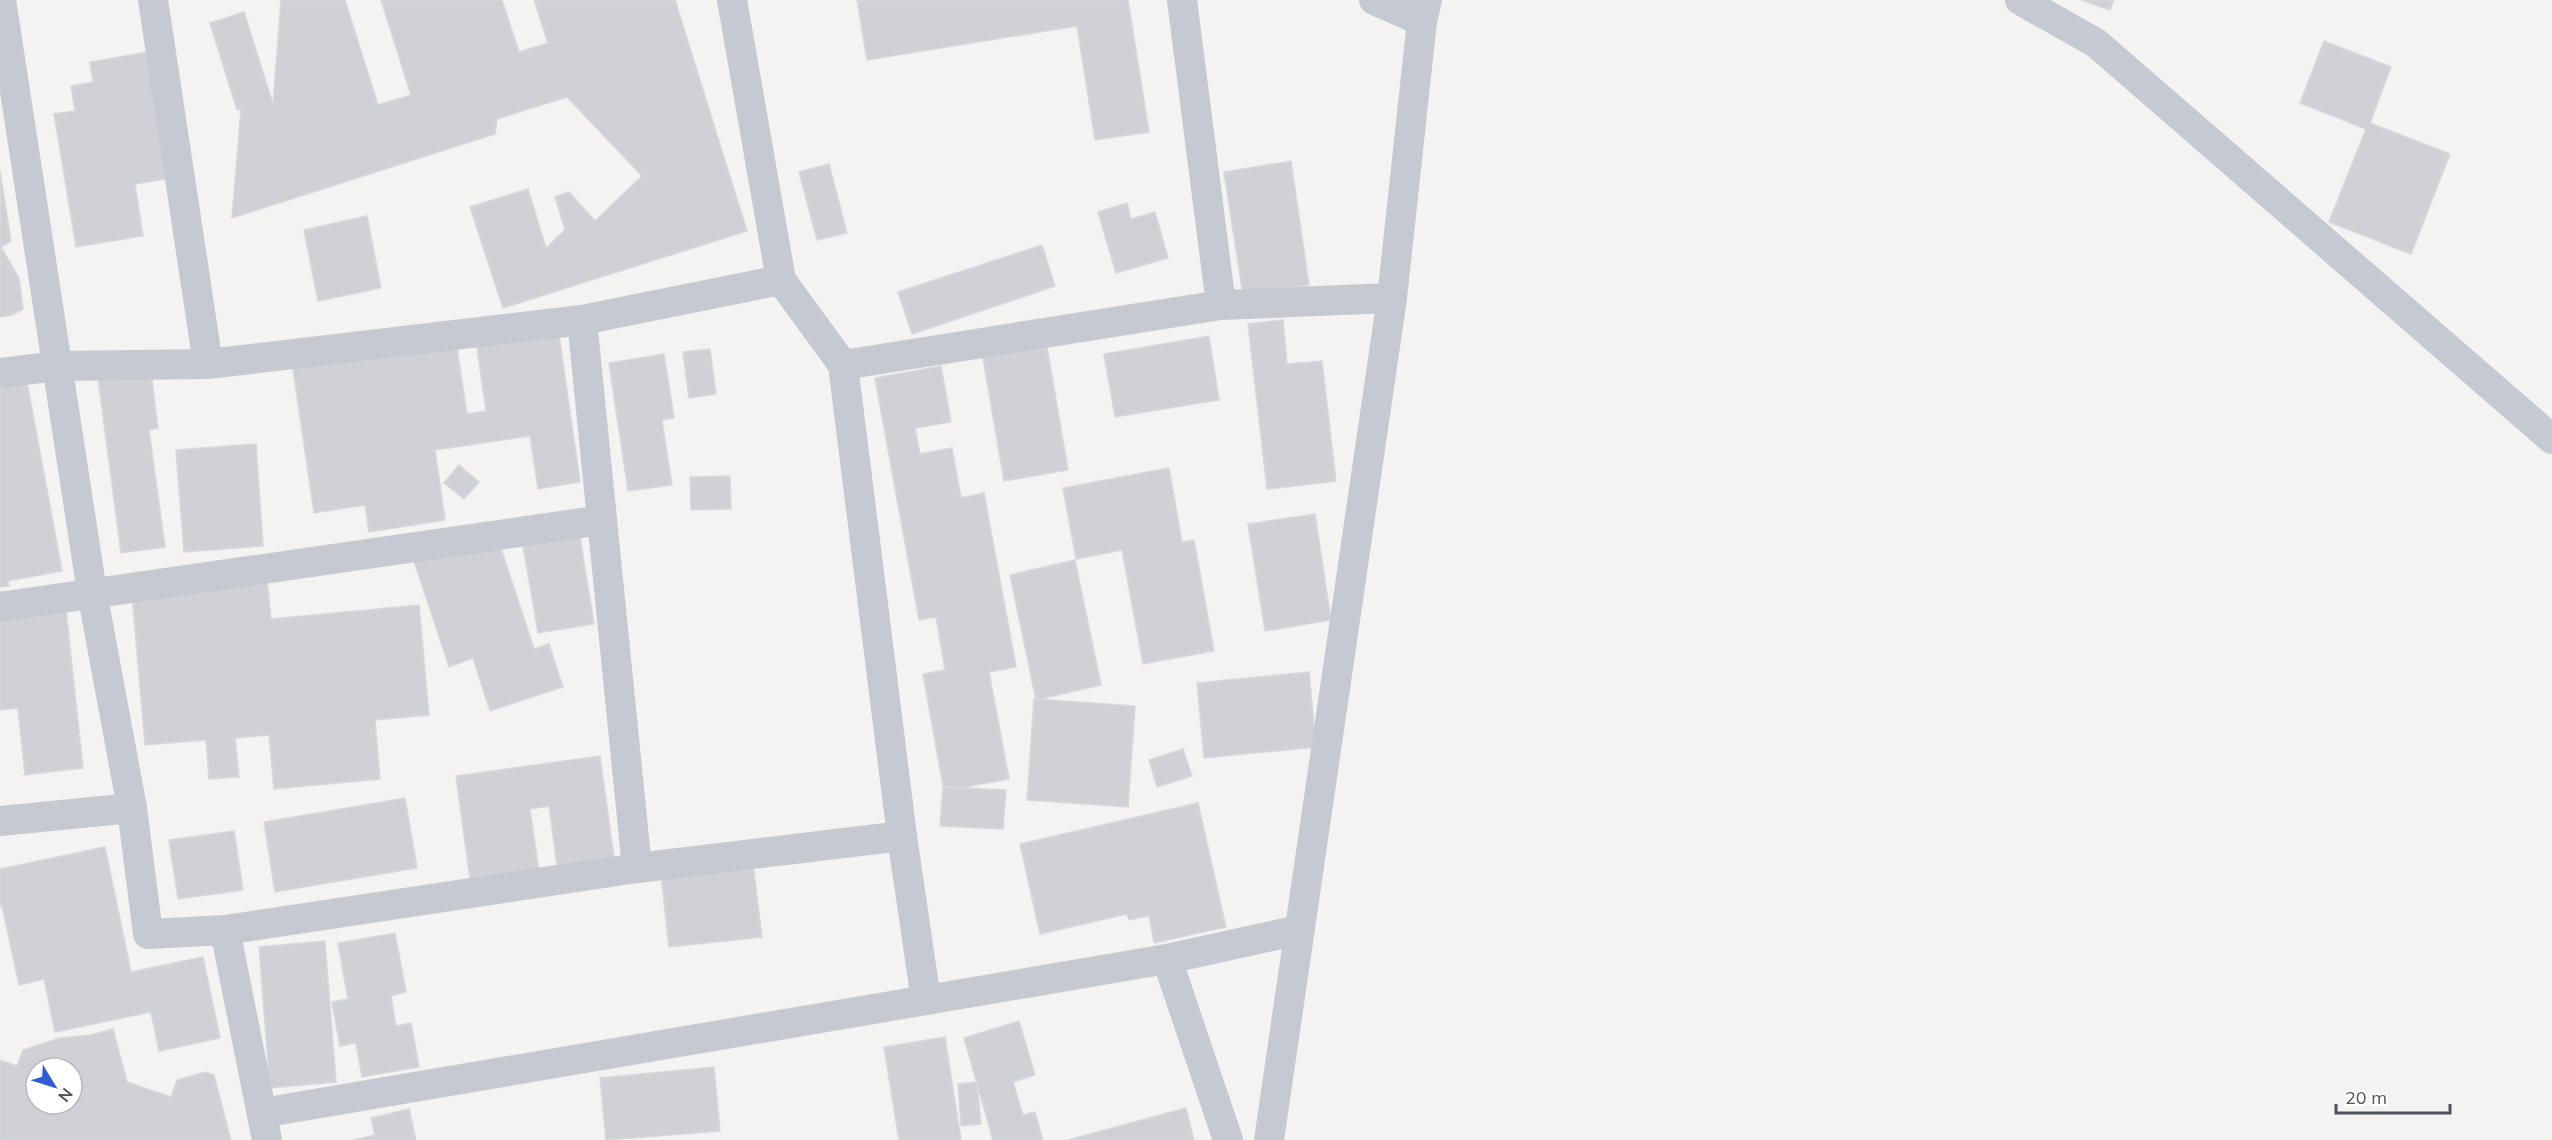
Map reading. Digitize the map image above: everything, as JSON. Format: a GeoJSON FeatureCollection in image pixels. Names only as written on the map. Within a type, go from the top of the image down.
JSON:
{"type":"FeatureCollection","features":[{"type":"Feature","properties":{"kind":"street"},"geometry":{"type":"LineString","coordinates":[[1,0],[92,592],[132,808],[148,934],[225,930],[637,868],[902,836]]}},
{"type":"Feature","properties":{"kind":"street"},"geometry":{"type":"LineString","coordinates":[[153,0],[208,364]]}},
{"type":"Feature","properties":{"kind":"street"},"geometry":{"type":"LineString","coordinates":[[732,0],[781,280],[843,365],[902,836],[926,1000]]}},
{"type":"Feature","properties":{"kind":"street"},"geometry":{"type":"LineString","coordinates":[[1182,0],[1221,305]]}},
{"type":"Feature","properties":{"kind":"street"},"geometry":{"type":"LineString","coordinates":[[1269,1140],[1392,298],[1425,11],[1374,0]]}},
{"type":"Feature","properties":{"kind":"street"},"geometry":{"type":"LineString","coordinates":[[2020,0],[2096,43],[2552,439]]}},
{"type":"Feature","properties":{"kind":"street"},"geometry":{"type":"LineString","coordinates":[[0,373],[57,366],[208,364],[582,320],[781,280]]}},
{"type":"Feature","properties":{"kind":"street"},"geometry":{"type":"LineString","coordinates":[[843,365],[1221,305],[1392,298]]}},
{"type":"Feature","properties":{"kind":"street"},"geometry":{"type":"LineString","coordinates":[[582,320],[637,868]]}},
{"type":"Feature","properties":{"kind":"street"},"geometry":{"type":"LineString","coordinates":[[0,607],[602,520]]}},
{"type":"Feature","properties":{"kind":"street"},"geometry":{"type":"LineString","coordinates":[[0,821],[132,808]]}},
{"type":"Feature","properties":{"kind":"street"},"geometry":{"type":"LineString","coordinates":[[225,930],[264,1126],[926,1000],[1167,959],[1299,930]]}},
{"type":"Feature","properties":{"kind":"street"},"geometry":{"type":"LineString","coordinates":[[1167,959],[1228,1140]]}},
{"type":"Feature","properties":{"kind":"building"},"geometry":{"type":"Polygon","coordinates":[[[281,0],[345,0],[378,105],[411,95],[381,0],[502,0],[519,52],[548,43],[534,0],[675,0],[747,231],[503,308],[470,207],[528,189],[546,248],[565,230],[555,197],[569,192],[595,221],[642,176],[567,97],[497,119],[495,134],[232,218],[241,109],[237,110],[210,23],[244,12],[273,104],[281,0]]]}},
{"type":"Feature","properties":{"kind":"building"},"geometry":{"type":"Polygon","coordinates":[[[857,0],[1128,0],[1149,132],[1095,140],[1077,26],[867,60],[857,0]]]}},
{"type":"Feature","properties":{"kind":"building"},"geometry":{"type":"Polygon","coordinates":[[[2081,0],[2114,0],[2110,10],[2081,0]]]}},
{"type":"Feature","properties":{"kind":"building"},"geometry":{"type":"Polygon","coordinates":[[[2324,41],[2391,67],[2370,123],[2450,154],[2411,254],[2329,222],[2366,129],[2300,103],[2324,41]]]}},
{"type":"Feature","properties":{"kind":"building"},"geometry":{"type":"Polygon","coordinates":[[[170,48],[191,175],[135,184],[143,236],[76,247],[54,114],[75,111],[71,86],[93,82],[90,62],[170,48]]]}},
{"type":"Feature","properties":{"kind":"building"},"geometry":{"type":"Polygon","coordinates":[[[1291,161],[1309,285],[1243,295],[1224,172],[1291,161]]]}},
{"type":"Feature","properties":{"kind":"building"},"geometry":{"type":"Polygon","coordinates":[[[829,164],[847,233],[817,240],[799,172],[829,164]]]}},
{"type":"Feature","properties":{"kind":"building"},"geometry":{"type":"Polygon","coordinates":[[[0,171],[11,241],[1,247],[19,278],[23,309],[12,315],[0,317],[0,171]]]}},
{"type":"Feature","properties":{"kind":"building"},"geometry":{"type":"Polygon","coordinates":[[[1127,203],[1131,219],[1155,212],[1168,258],[1116,273],[1098,212],[1127,203]]]}},
{"type":"Feature","properties":{"kind":"building"},"geometry":{"type":"Polygon","coordinates":[[[367,216],[381,288],[318,301],[304,230],[367,216]]]}},
{"type":"Feature","properties":{"kind":"building"},"geometry":{"type":"Polygon","coordinates":[[[1042,245],[1055,286],[912,334],[898,292],[1042,245]]]}},
{"type":"Feature","properties":{"kind":"building"},"geometry":{"type":"Polygon","coordinates":[[[1283,320],[1287,364],[1322,361],[1336,481],[1267,489],[1248,324],[1283,320]]]}},
{"type":"Feature","properties":{"kind":"building"},"geometry":{"type":"Polygon","coordinates":[[[557,321],[580,482],[538,489],[530,436],[435,450],[445,520],[369,532],[365,505],[314,513],[290,349],[455,335],[467,414],[486,411],[475,334],[557,321]]]}},
{"type":"Feature","properties":{"kind":"building"},"geometry":{"type":"Polygon","coordinates":[[[1209,336],[1219,400],[1115,417],[1104,354],[1209,336]]]}},
{"type":"Feature","properties":{"kind":"building"},"geometry":{"type":"Polygon","coordinates":[[[1047,347],[1068,470],[1004,481],[983,358],[1047,347]]]}},
{"type":"Feature","properties":{"kind":"building"},"geometry":{"type":"Polygon","coordinates":[[[710,349],[716,394],[689,398],[683,352],[710,349]]]}},
{"type":"Feature","properties":{"kind":"building"},"geometry":{"type":"Polygon","coordinates":[[[664,354],[674,418],[662,420],[672,485],[628,491],[609,363],[664,354]]]}},
{"type":"Feature","properties":{"kind":"building"},"geometry":{"type":"Polygon","coordinates":[[[150,364],[158,428],[149,430],[165,547],[121,553],[97,371],[150,364]]]}},
{"type":"Feature","properties":{"kind":"building"},"geometry":{"type":"Polygon","coordinates":[[[941,366],[951,422],[915,428],[920,454],[952,448],[961,498],[984,493],[1016,667],[989,672],[1009,779],[944,791],[923,674],[945,670],[936,617],[919,620],[875,378],[941,366]]]}},
{"type":"Feature","properties":{"kind":"building"},"geometry":{"type":"Polygon","coordinates":[[[25,371],[62,571],[8,581],[9,586],[0,587],[0,376],[25,371]]]}},
{"type":"Feature","properties":{"kind":"building"},"geometry":{"type":"Polygon","coordinates":[[[256,444],[263,546],[184,552],[176,450],[256,444]]]}},
{"type":"Feature","properties":{"kind":"building"},"geometry":{"type":"Polygon","coordinates":[[[459,465],[479,482],[464,499],[444,483],[459,465]]]}},
{"type":"Feature","properties":{"kind":"building"},"geometry":{"type":"Polygon","coordinates":[[[1169,468],[1182,542],[1194,540],[1214,651],[1143,664],[1122,550],[1076,559],[1063,488],[1169,468]]]}},
{"type":"Feature","properties":{"kind":"building"},"geometry":{"type":"Polygon","coordinates":[[[730,476],[731,509],[691,510],[690,477],[730,476]]]}},
{"type":"Feature","properties":{"kind":"building"},"geometry":{"type":"Polygon","coordinates":[[[1315,514],[1331,620],[1265,631],[1248,524],[1315,514]]]}},
{"type":"Feature","properties":{"kind":"building"},"geometry":{"type":"Polygon","coordinates":[[[577,518],[594,624],[538,633],[520,528],[577,518]]]}},
{"type":"Feature","properties":{"kind":"building"},"geometry":{"type":"Polygon","coordinates":[[[494,527],[534,649],[549,644],[563,687],[490,711],[473,658],[449,667],[412,555],[494,527]]]}},
{"type":"Feature","properties":{"kind":"building"},"geometry":{"type":"Polygon","coordinates":[[[1075,560],[1101,685],[1036,700],[1010,575],[1075,560]]]}},
{"type":"Feature","properties":{"kind":"building"},"geometry":{"type":"Polygon","coordinates":[[[266,570],[271,619],[419,605],[429,715],[375,720],[380,779],[274,789],[269,735],[235,738],[239,777],[209,779],[206,740],[145,745],[131,583],[266,570]]]}},
{"type":"Feature","properties":{"kind":"building"},"geometry":{"type":"Polygon","coordinates":[[[66,610],[83,768],[25,775],[18,708],[0,710],[0,617],[66,610]]]}},
{"type":"Feature","properties":{"kind":"building"},"geometry":{"type":"Polygon","coordinates":[[[1309,672],[1316,747],[1204,758],[1197,683],[1309,672]]]}},
{"type":"Feature","properties":{"kind":"building"},"geometry":{"type":"Polygon","coordinates":[[[1034,699],[1135,706],[1128,807],[1027,800],[1034,699]]]}},
{"type":"Feature","properties":{"kind":"building"},"geometry":{"type":"Polygon","coordinates":[[[1183,749],[1192,776],[1157,787],[1149,760],[1183,749]]]}},
{"type":"Feature","properties":{"kind":"building"},"geometry":{"type":"Polygon","coordinates":[[[600,756],[615,865],[558,873],[549,806],[530,809],[541,885],[472,894],[456,776],[600,756]]]}},
{"type":"Feature","properties":{"kind":"building"},"geometry":{"type":"Polygon","coordinates":[[[943,787],[1006,790],[1003,829],[940,826],[943,787]]]}},
{"type":"Feature","properties":{"kind":"building"},"geometry":{"type":"Polygon","coordinates":[[[405,798],[417,868],[275,892],[264,822],[405,798]]]}},
{"type":"Feature","properties":{"kind":"building"},"geometry":{"type":"Polygon","coordinates":[[[1198,803],[1226,927],[1154,943],[1149,916],[1129,920],[1127,914],[1040,934],[1020,844],[1198,803]]]}},
{"type":"Feature","properties":{"kind":"building"},"geometry":{"type":"Polygon","coordinates":[[[234,831],[243,890],[178,899],[169,840],[234,831]]]}},
{"type":"Feature","properties":{"kind":"building"},"geometry":{"type":"Polygon","coordinates":[[[105,847],[131,972],[203,957],[220,1038],[159,1051],[151,1012],[55,1032],[44,979],[19,985],[2,906],[0,906],[0,869],[105,847]]]}},
{"type":"Feature","properties":{"kind":"building"},"geometry":{"type":"Polygon","coordinates":[[[752,856],[762,937],[669,947],[660,866],[752,856]]]}},
{"type":"Feature","properties":{"kind":"building"},"geometry":{"type":"Polygon","coordinates":[[[395,933],[406,992],[391,996],[396,1026],[411,1023],[419,1067],[362,1077],[356,1043],[340,1046],[332,1002],[348,999],[338,943],[395,933]]]}},
{"type":"Feature","properties":{"kind":"building"},"geometry":{"type":"Polygon","coordinates":[[[325,941],[336,1082],[270,1088],[259,947],[325,941]]]}},
{"type":"Feature","properties":{"kind":"building"},"geometry":{"type":"Polygon","coordinates":[[[1019,1021],[1035,1075],[1013,1082],[1023,1115],[1035,1112],[1043,1140],[993,1140],[964,1038],[1019,1021]]]}},
{"type":"Feature","properties":{"kind":"building"},"geometry":{"type":"Polygon","coordinates":[[[113,1029],[127,1082],[171,1097],[177,1080],[205,1072],[214,1075],[231,1140],[0,1140],[0,1060],[17,1066],[23,1050],[59,1038],[91,1035],[113,1029]]]}},
{"type":"Feature","properties":{"kind":"building"},"geometry":{"type":"Polygon","coordinates":[[[945,1037],[961,1140],[899,1140],[884,1047],[945,1037]]]}},
{"type":"Feature","properties":{"kind":"building"},"geometry":{"type":"Polygon","coordinates":[[[714,1067],[720,1131],[606,1140],[600,1078],[714,1067]]]}},
{"type":"Feature","properties":{"kind":"building"},"geometry":{"type":"Polygon","coordinates":[[[977,1082],[981,1124],[961,1126],[958,1084],[977,1082]]]}},
{"type":"Feature","properties":{"kind":"building"},"geometry":{"type":"Polygon","coordinates":[[[1186,1108],[1194,1140],[1068,1140],[1186,1108]]]}},
{"type":"Feature","properties":{"kind":"building"},"geometry":{"type":"Polygon","coordinates":[[[409,1109],[416,1140],[354,1140],[375,1135],[371,1118],[409,1109]]]}}]}
